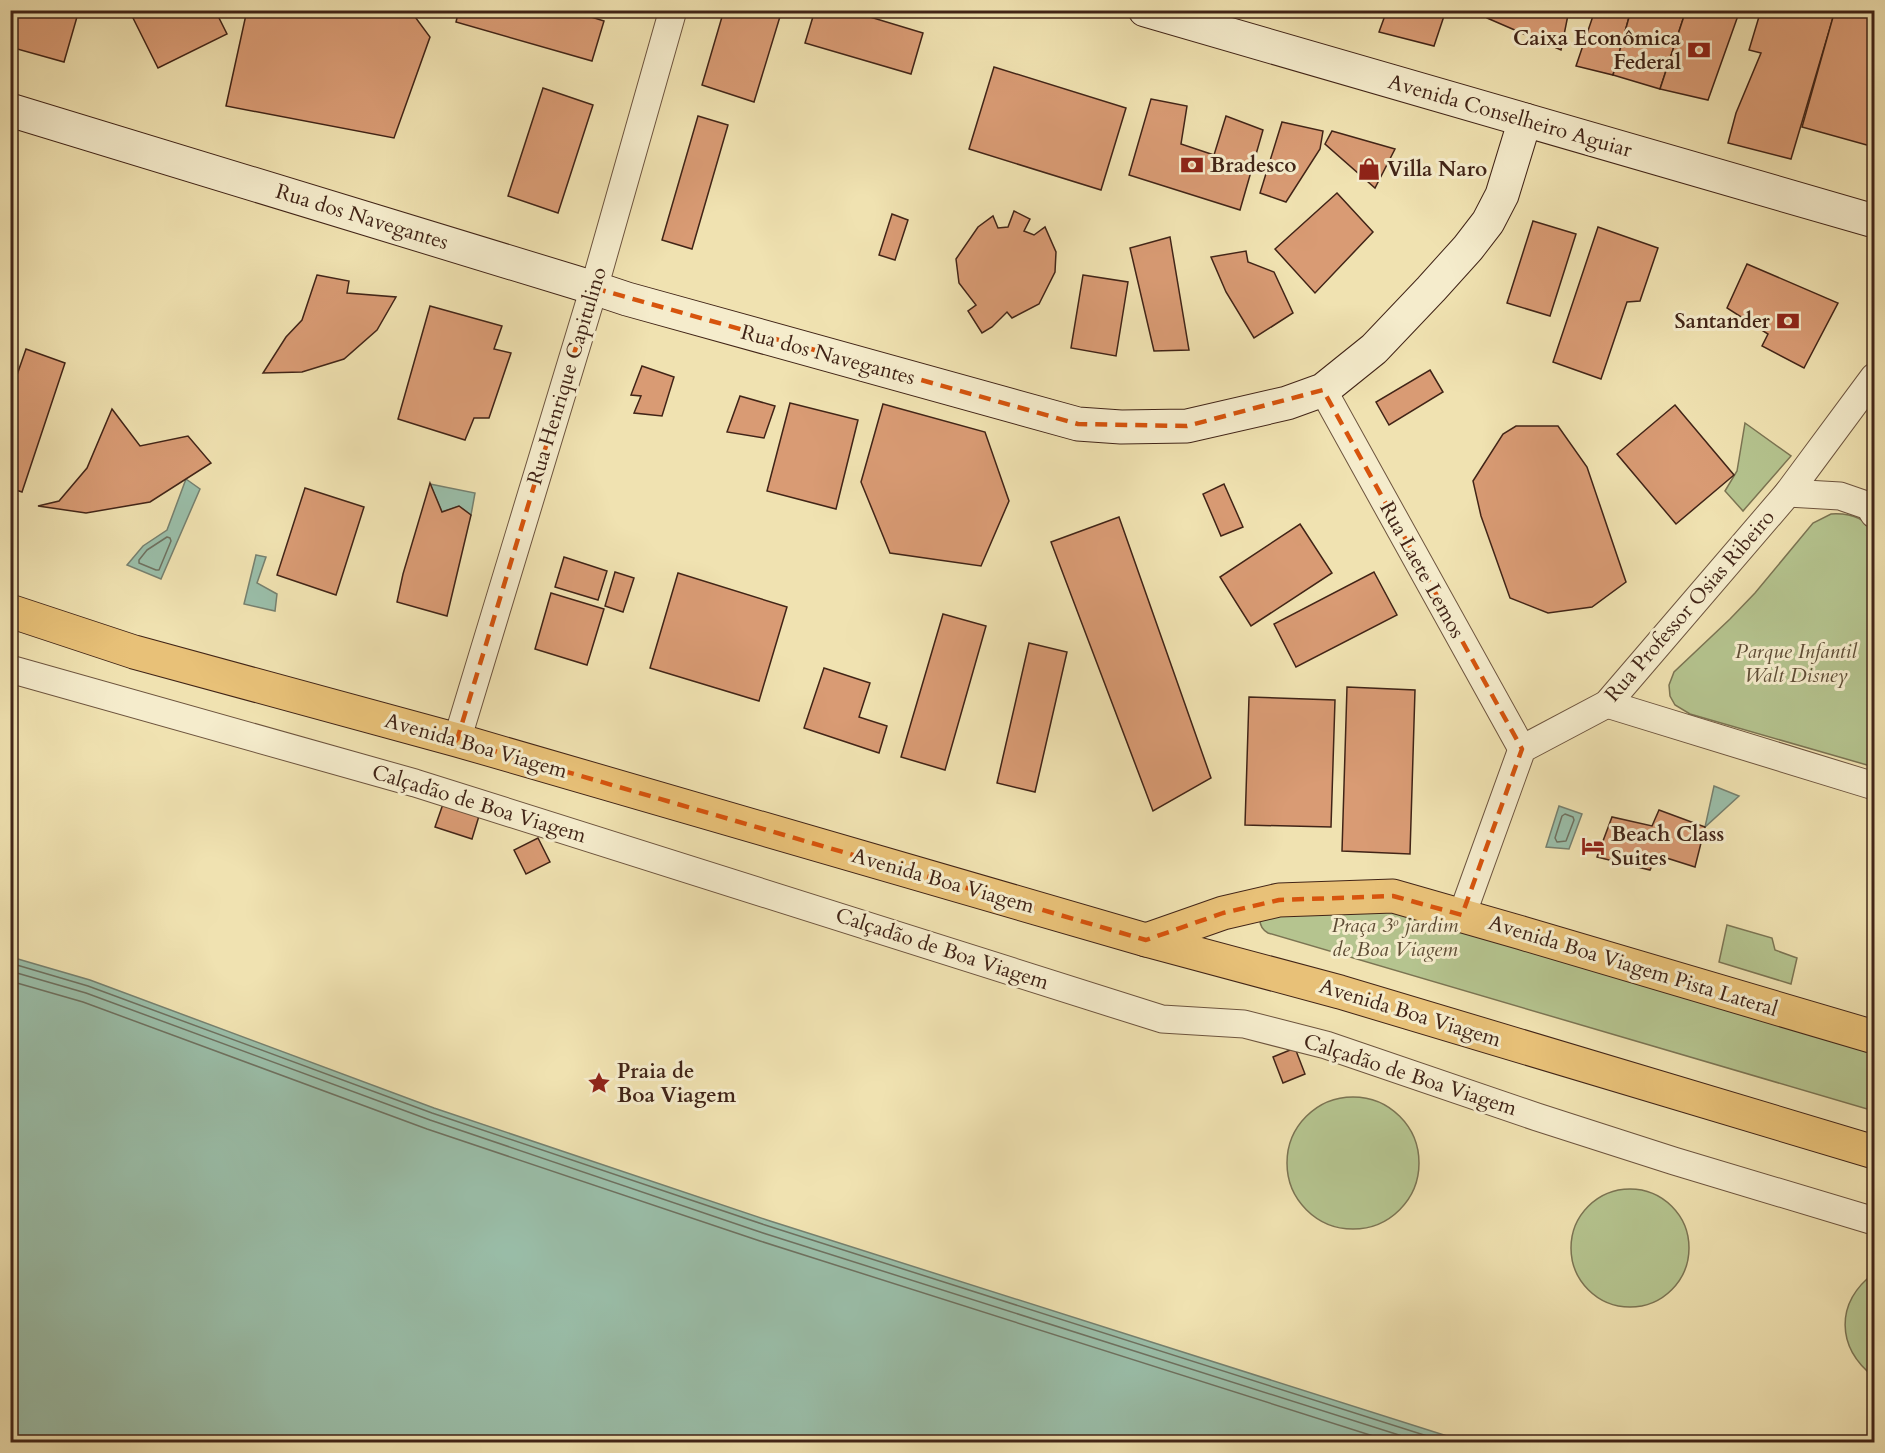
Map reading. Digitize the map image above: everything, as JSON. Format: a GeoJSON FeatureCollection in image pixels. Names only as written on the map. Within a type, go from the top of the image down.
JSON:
{"type":"FeatureCollection","features":[{"type":"Feature","properties":{"kind":"main road","name":"Avenida Conselheiro Aguiar"},"geometry":{"type":"LineString","coordinates":[[1144,10],[1875,221]]}},
{"type":"Feature","properties":{"kind":"main road","name":"Rua dos Navegantes"},"geometry":{"type":"LineString","coordinates":[[10,111],[627,299],[1078,424],[1121,427],[1187,426],[1287,403],[1323,390],[1374,349],[1439,281],[1488,222],[1503,195],[1525,120]]}},
{"type":"Feature","properties":{"kind":"main road","name":"Avenida Boa Viagem"},"geometry":{"type":"LineString","coordinates":[[10,611],[134,651],[458,740],[1146,940],[1340,992],[1875,1152]]}},
{"type":"Feature","properties":{"kind":"main road","name":"Avenida Boa Viagem Pista Lateral"},"geometry":{"type":"LineString","coordinates":[[1146,940],[1223,913],[1279,900],[1393,896],[1875,1037]]}},
{"type":"Feature","properties":{"kind":"street","name":"Rua Henrique Capitulino"},"geometry":{"type":"LineString","coordinates":[[458,740],[594,288],[673,10]]}},
{"type":"Feature","properties":{"kind":"street","name":"Rua Professor Osias Ribeiro"},"geometry":{"type":"LineString","coordinates":[[1522,749],[1607,704],[1788,493],[1875,377]]}},
{"type":"Feature","properties":{"kind":"street","name":"Rua Laete Lemos"},"geometry":{"type":"LineString","coordinates":[[1323,390],[1522,749]]}},
{"type":"Feature","properties":{"kind":"street"},"geometry":{"type":"LineString","coordinates":[[1788,493],[1840,496],[1869,506],[1875,514]]}},
{"type":"Feature","properties":{"kind":"street","name":"Calçadão de Boa Viagem"},"geometry":{"type":"LineString","coordinates":[[10,669],[415,783],[1162,1019],[1244,1024],[1326,1045],[1600,1138],[1875,1221]]}},
{"type":"Feature","properties":{"kind":"street"},"geometry":{"type":"LineString","coordinates":[[1607,704],[1875,786]]}},
{"type":"Feature","properties":{"kind":"street"},"geometry":{"type":"LineString","coordinates":[[1462,915],[1522,749]]}},
{"type":"Feature","properties":{"kind":"highlighted area"},"geometry":{"type":"Polygon","coordinates":[[[594,288],[1078,424],[1187,426],[1323,390],[1522,749],[1462,915],[1393,896],[1279,900],[1223,913],[1146,940],[457,740],[594,288]]]}},
{"type":"Feature","properties":{"kind":"green space"},"geometry":{"type":"Polygon","coordinates":[[[1745,423],[1791,456],[1743,511],[1725,491],[1737,471],[1745,423]]]}},
{"type":"Feature","properties":{"kind":"green space","name":"Parque Infantil Walt Disney"},"geometry":{"type":"Polygon","coordinates":[[[1831,514],[1856,517],[1866,523],[1874,533],[1874,767],[1690,714],[1675,705],[1670,696],[1669,685],[1674,672],[1755,593],[1813,523],[1831,514]]]}},
{"type":"Feature","properties":{"kind":"green space","name":"Praça 3º jardim de Boa Viagem"},"geometry":{"type":"Polygon","coordinates":[[[1381,908],[1874,1047],[1874,1111],[1268,933],[1262,928],[1260,921],[1260,916],[1381,908]]]}},
{"type":"Feature","properties":{"kind":"green space"},"geometry":{"type":"Polygon","coordinates":[[[1727,925],[1772,938],[1775,950],[1797,958],[1791,984],[1719,962],[1727,925]]]}},
{"type":"Feature","properties":{"kind":"green space"},"geometry":{"type":"Polygon","coordinates":[[[1353,1097],[1378,1102],[1400,1116],[1414,1138],[1419,1163],[1414,1188],[1400,1210],[1378,1224],[1353,1229],[1328,1224],[1306,1210],[1292,1188],[1287,1163],[1292,1138],[1306,1116],[1328,1102],[1353,1097]]]}},
{"type":"Feature","properties":{"kind":"green space"},"geometry":{"type":"Polygon","coordinates":[[[1630,1189],[1653,1193],[1672,1206],[1685,1225],[1689,1248],[1685,1271],[1672,1290],[1653,1303],[1630,1307],[1607,1303],[1588,1290],[1575,1271],[1571,1248],[1575,1225],[1588,1206],[1607,1193],[1630,1189]]]}},
{"type":"Feature","properties":{"kind":"green space"},"geometry":{"type":"Polygon","coordinates":[[[1874,1273],[1874,1377],[1861,1365],[1852,1352],[1845,1325],[1852,1298],[1861,1285],[1874,1273]]]}},
{"type":"Feature","properties":{"kind":"water"},"geometry":{"type":"Polygon","coordinates":[[[186,479],[200,489],[161,579],[127,565],[143,546],[167,530],[186,479]]]}},
{"type":"Feature","properties":{"kind":"water"},"geometry":{"type":"Polygon","coordinates":[[[430,484],[475,493],[471,515],[459,506],[442,512],[430,484]]]}},
{"type":"Feature","properties":{"kind":"water"},"geometry":{"type":"Polygon","coordinates":[[[256,555],[266,557],[257,583],[277,594],[275,611],[244,604],[256,555]]]}},
{"type":"Feature","properties":{"kind":"water"},"geometry":{"type":"Polygon","coordinates":[[[1714,786],[1739,796],[1705,827],[1714,786]]]}},
{"type":"Feature","properties":{"kind":"water"},"geometry":{"type":"Polygon","coordinates":[[[1559,806],[1582,814],[1569,849],[1546,847],[1559,806]]]}},
{"type":"Feature","properties":{"kind":"water"},"geometry":{"type":"Polygon","coordinates":[[[11,957],[90,980],[434,1108],[767,1220],[1466,1442],[11,1442],[11,957]]]}},
{"type":"Feature","properties":{"kind":"building"},"geometry":{"type":"Polygon","coordinates":[[[18,10],[79,10],[64,62],[10,47],[18,10]]]}},
{"type":"Feature","properties":{"kind":"building"},"geometry":{"type":"Polygon","coordinates":[[[129,10],[215,10],[227,34],[158,68],[129,10]]]}},
{"type":"Feature","properties":{"kind":"building"},"geometry":{"type":"Polygon","coordinates":[[[247,10],[410,10],[430,37],[394,138],[226,106],[247,10]]]}},
{"type":"Feature","properties":{"kind":"building"},"geometry":{"type":"Polygon","coordinates":[[[459,10],[569,10],[604,21],[592,61],[456,22],[459,10]]]}},
{"type":"Feature","properties":{"kind":"building"},"geometry":{"type":"Polygon","coordinates":[[[724,10],[782,10],[754,102],[702,85],[724,10]]]}},
{"type":"Feature","properties":{"kind":"building"},"geometry":{"type":"Polygon","coordinates":[[[815,10],[847,10],[923,33],[911,74],[805,43],[815,10]]]}},
{"type":"Feature","properties":{"kind":"building"},"geometry":{"type":"Polygon","coordinates":[[[1387,10],[1446,10],[1434,46],[1379,32],[1387,10]]]}},
{"type":"Feature","properties":{"kind":"building"},"geometry":{"type":"Polygon","coordinates":[[[1489,10],[1569,10],[1561,50],[1487,18],[1489,10]]]}},
{"type":"Feature","properties":{"kind":"building"},"geometry":{"type":"Polygon","coordinates":[[[1595,10],[1631,10],[1613,75],[1576,66],[1595,10]]]}},
{"type":"Feature","properties":{"kind":"building"},"geometry":{"type":"Polygon","coordinates":[[[1631,10],[1686,10],[1660,89],[1613,75],[1631,10]]]}},
{"type":"Feature","properties":{"kind":"building","name":"Caixa Econômica Federal"},"geometry":{"type":"Polygon","coordinates":[[[1686,10],[1740,10],[1708,100],[1660,89],[1686,10]]]}},
{"type":"Feature","properties":{"kind":"building"},"geometry":{"type":"Polygon","coordinates":[[[1761,10],[1835,11],[1791,159],[1728,143],[1736,113],[1761,53],[1749,50],[1761,10]]]}},
{"type":"Feature","properties":{"kind":"building"},"geometry":{"type":"Polygon","coordinates":[[[1835,10],[1874,10],[1874,147],[1802,127],[1835,10]]]}},
{"type":"Feature","properties":{"kind":"building"},"geometry":{"type":"Polygon","coordinates":[[[994,67],[1126,108],[1101,190],[969,149],[994,67]]]}},
{"type":"Feature","properties":{"kind":"building"},"geometry":{"type":"Polygon","coordinates":[[[543,88],[593,105],[558,213],[508,196],[543,88]]]}},
{"type":"Feature","properties":{"kind":"building","name":"Bradesco"},"geometry":{"type":"Polygon","coordinates":[[[1151,99],[1187,106],[1181,144],[1214,155],[1226,116],[1263,130],[1240,210],[1129,175],[1151,99]]]}},
{"type":"Feature","properties":{"kind":"building"},"geometry":{"type":"Polygon","coordinates":[[[698,116],[728,125],[692,249],[662,240],[698,116]]]}},
{"type":"Feature","properties":{"kind":"building"},"geometry":{"type":"Polygon","coordinates":[[[1282,122],[1323,131],[1320,149],[1286,202],[1260,193],[1282,122]]]}},
{"type":"Feature","properties":{"kind":"building","name":"Villa Naro"},"geometry":{"type":"Polygon","coordinates":[[[1332,131],[1395,149],[1375,188],[1325,144],[1332,131]]]}},
{"type":"Feature","properties":{"kind":"building"},"geometry":{"type":"Polygon","coordinates":[[[1337,193],[1373,232],[1315,293],[1275,249],[1337,193]]]}},
{"type":"Feature","properties":{"kind":"building"},"geometry":{"type":"Polygon","coordinates":[[[1014,211],[1030,219],[1024,231],[1034,235],[1045,227],[1056,252],[1055,272],[1039,304],[1012,318],[1007,312],[992,327],[982,333],[968,311],[976,305],[959,283],[956,259],[978,227],[993,216],[998,228],[1008,227],[1014,211]]]}},
{"type":"Feature","properties":{"kind":"building"},"geometry":{"type":"Polygon","coordinates":[[[892,214],[908,220],[895,260],[879,255],[892,214]]]}},
{"type":"Feature","properties":{"kind":"building"},"geometry":{"type":"Polygon","coordinates":[[[1533,221],[1576,234],[1550,316],[1507,303],[1533,221]]]}},
{"type":"Feature","properties":{"kind":"building"},"geometry":{"type":"Polygon","coordinates":[[[1598,227],[1658,248],[1640,301],[1627,302],[1601,379],[1553,362],[1598,227]]]}},
{"type":"Feature","properties":{"kind":"building"},"geometry":{"type":"Polygon","coordinates":[[[1170,237],[1189,350],[1154,351],[1130,248],[1170,237]]]}},
{"type":"Feature","properties":{"kind":"building"},"geometry":{"type":"Polygon","coordinates":[[[1246,251],[1248,262],[1274,272],[1293,313],[1254,338],[1226,292],[1211,257],[1246,251]]]}},
{"type":"Feature","properties":{"kind":"building","name":"Santander"},"geometry":{"type":"Polygon","coordinates":[[[1747,264],[1838,303],[1804,368],[1762,346],[1768,334],[1727,308],[1747,264]]]}},
{"type":"Feature","properties":{"kind":"building"},"geometry":{"type":"Polygon","coordinates":[[[317,275],[349,281],[347,293],[396,297],[377,330],[344,359],[302,372],[263,373],[286,337],[302,320],[317,275]]]}},
{"type":"Feature","properties":{"kind":"building"},"geometry":{"type":"Polygon","coordinates":[[[1083,275],[1128,282],[1116,356],[1071,348],[1083,275]]]}},
{"type":"Feature","properties":{"kind":"building"},"geometry":{"type":"Polygon","coordinates":[[[430,306],[502,326],[494,349],[511,353],[489,418],[474,418],[465,440],[398,419],[430,306]]]}},
{"type":"Feature","properties":{"kind":"building"},"geometry":{"type":"Polygon","coordinates":[[[26,349],[65,363],[22,492],[10,488],[10,395],[26,349]]]}},
{"type":"Feature","properties":{"kind":"building"},"geometry":{"type":"Polygon","coordinates":[[[642,366],[674,377],[662,416],[634,413],[641,396],[631,395],[642,366]]]}},
{"type":"Feature","properties":{"kind":"building"},"geometry":{"type":"Polygon","coordinates":[[[1430,370],[1443,392],[1389,425],[1376,402],[1430,370]]]}},
{"type":"Feature","properties":{"kind":"building"},"geometry":{"type":"Polygon","coordinates":[[[740,396],[775,406],[764,438],[727,432],[740,396]]]}},
{"type":"Feature","properties":{"kind":"building"},"geometry":{"type":"Polygon","coordinates":[[[790,403],[858,420],[836,509],[767,491],[790,403]]]}},
{"type":"Feature","properties":{"kind":"building"},"geometry":{"type":"Polygon","coordinates":[[[883,404],[985,432],[1009,501],[981,566],[890,553],[861,482],[883,404]]]}},
{"type":"Feature","properties":{"kind":"building"},"geometry":{"type":"Polygon","coordinates":[[[1675,405],[1734,475],[1676,524],[1617,454],[1675,405]]]}},
{"type":"Feature","properties":{"kind":"building"},"geometry":{"type":"Polygon","coordinates":[[[112,409],[140,446],[188,436],[211,463],[150,502],[86,513],[38,506],[59,501],[87,468],[112,409]]]}},
{"type":"Feature","properties":{"kind":"building"},"geometry":{"type":"Polygon","coordinates":[[[1516,426],[1558,426],[1587,467],[1626,582],[1592,607],[1548,613],[1510,598],[1481,516],[1473,481],[1503,434],[1516,426]]]}},
{"type":"Feature","properties":{"kind":"building"},"geometry":{"type":"Polygon","coordinates":[[[430,483],[442,512],[459,506],[471,515],[447,616],[397,602],[430,483]]]}},
{"type":"Feature","properties":{"kind":"building"},"geometry":{"type":"Polygon","coordinates":[[[1224,484],[1243,527],[1221,536],[1203,494],[1224,484]]]}},
{"type":"Feature","properties":{"kind":"building"},"geometry":{"type":"Polygon","coordinates":[[[305,488],[364,507],[336,595],[277,575],[305,488]]]}},
{"type":"Feature","properties":{"kind":"building"},"geometry":{"type":"Polygon","coordinates":[[[1119,517],[1211,778],[1153,811],[1051,542],[1119,517]]]}},
{"type":"Feature","properties":{"kind":"building"},"geometry":{"type":"Polygon","coordinates":[[[1300,524],[1332,573],[1251,626],[1220,577],[1300,524]]]}},
{"type":"Feature","properties":{"kind":"building"},"geometry":{"type":"Polygon","coordinates":[[[564,557],[607,571],[598,600],[555,587],[564,557]]]}},
{"type":"Feature","properties":{"kind":"building"},"geometry":{"type":"Polygon","coordinates":[[[615,572],[634,578],[623,612],[605,606],[615,572]]]}},
{"type":"Feature","properties":{"kind":"building"},"geometry":{"type":"Polygon","coordinates":[[[1374,572],[1397,615],[1296,667],[1274,624],[1374,572]]]}},
{"type":"Feature","properties":{"kind":"building"},"geometry":{"type":"Polygon","coordinates":[[[678,573],[787,607],[759,701],[650,668],[678,573]]]}},
{"type":"Feature","properties":{"kind":"building"},"geometry":{"type":"Polygon","coordinates":[[[551,593],[604,609],[587,665],[535,649],[551,593]]]}},
{"type":"Feature","properties":{"kind":"building"},"geometry":{"type":"Polygon","coordinates":[[[943,614],[986,626],[945,770],[901,757],[943,614]]]}},
{"type":"Feature","properties":{"kind":"building"},"geometry":{"type":"Polygon","coordinates":[[[1029,643],[1067,652],[1035,792],[997,783],[1029,643]]]}},
{"type":"Feature","properties":{"kind":"building"},"geometry":{"type":"Polygon","coordinates":[[[824,668],[870,683],[859,717],[887,726],[879,753],[804,728],[824,668]]]}},
{"type":"Feature","properties":{"kind":"building"},"geometry":{"type":"Polygon","coordinates":[[[1347,687],[1415,690],[1410,854],[1342,851],[1347,687]]]}},
{"type":"Feature","properties":{"kind":"building"},"geometry":{"type":"Polygon","coordinates":[[[1249,697],[1335,700],[1331,827],[1245,825],[1249,697]]]}},
{"type":"Feature","properties":{"kind":"building"},"geometry":{"type":"Polygon","coordinates":[[[443,804],[479,816],[472,839],[435,827],[443,804]]]}},
{"type":"Feature","properties":{"kind":"building"},"geometry":{"type":"Polygon","coordinates":[[[1659,810],[1705,827],[1695,867],[1657,855],[1650,870],[1597,857],[1612,817],[1652,826],[1659,810]]]}},
{"type":"Feature","properties":{"kind":"building"},"geometry":{"type":"Polygon","coordinates":[[[538,838],[550,862],[526,874],[514,850],[538,838]]]}},
{"type":"Feature","properties":{"kind":"building"},"geometry":{"type":"Polygon","coordinates":[[[1295,1048],[1305,1074],[1283,1083],[1273,1057],[1295,1048]]]}},
{"type":"Feature","properties":{"kind":"place","name":"Caixa Econômica Federal"},"geometry":{"type":"Point","coordinates":[1699,50]}},
{"type":"Feature","properties":{"kind":"place","name":"Bradesco"},"geometry":{"type":"Point","coordinates":[1192,165]}},
{"type":"Feature","properties":{"kind":"place","name":"Villa Naro"},"geometry":{"type":"Point","coordinates":[1369,169]}},
{"type":"Feature","properties":{"kind":"place","name":"Santander"},"geometry":{"type":"Point","coordinates":[1788,321]}},
{"type":"Feature","properties":{"kind":"place","name":"Beach Class Suites"},"geometry":{"type":"Point","coordinates":[1593,846]}},
{"type":"Feature","properties":{"kind":"place","name":"Praia de Boa Viagem"},"geometry":{"type":"Point","coordinates":[599,1083]}}]}
